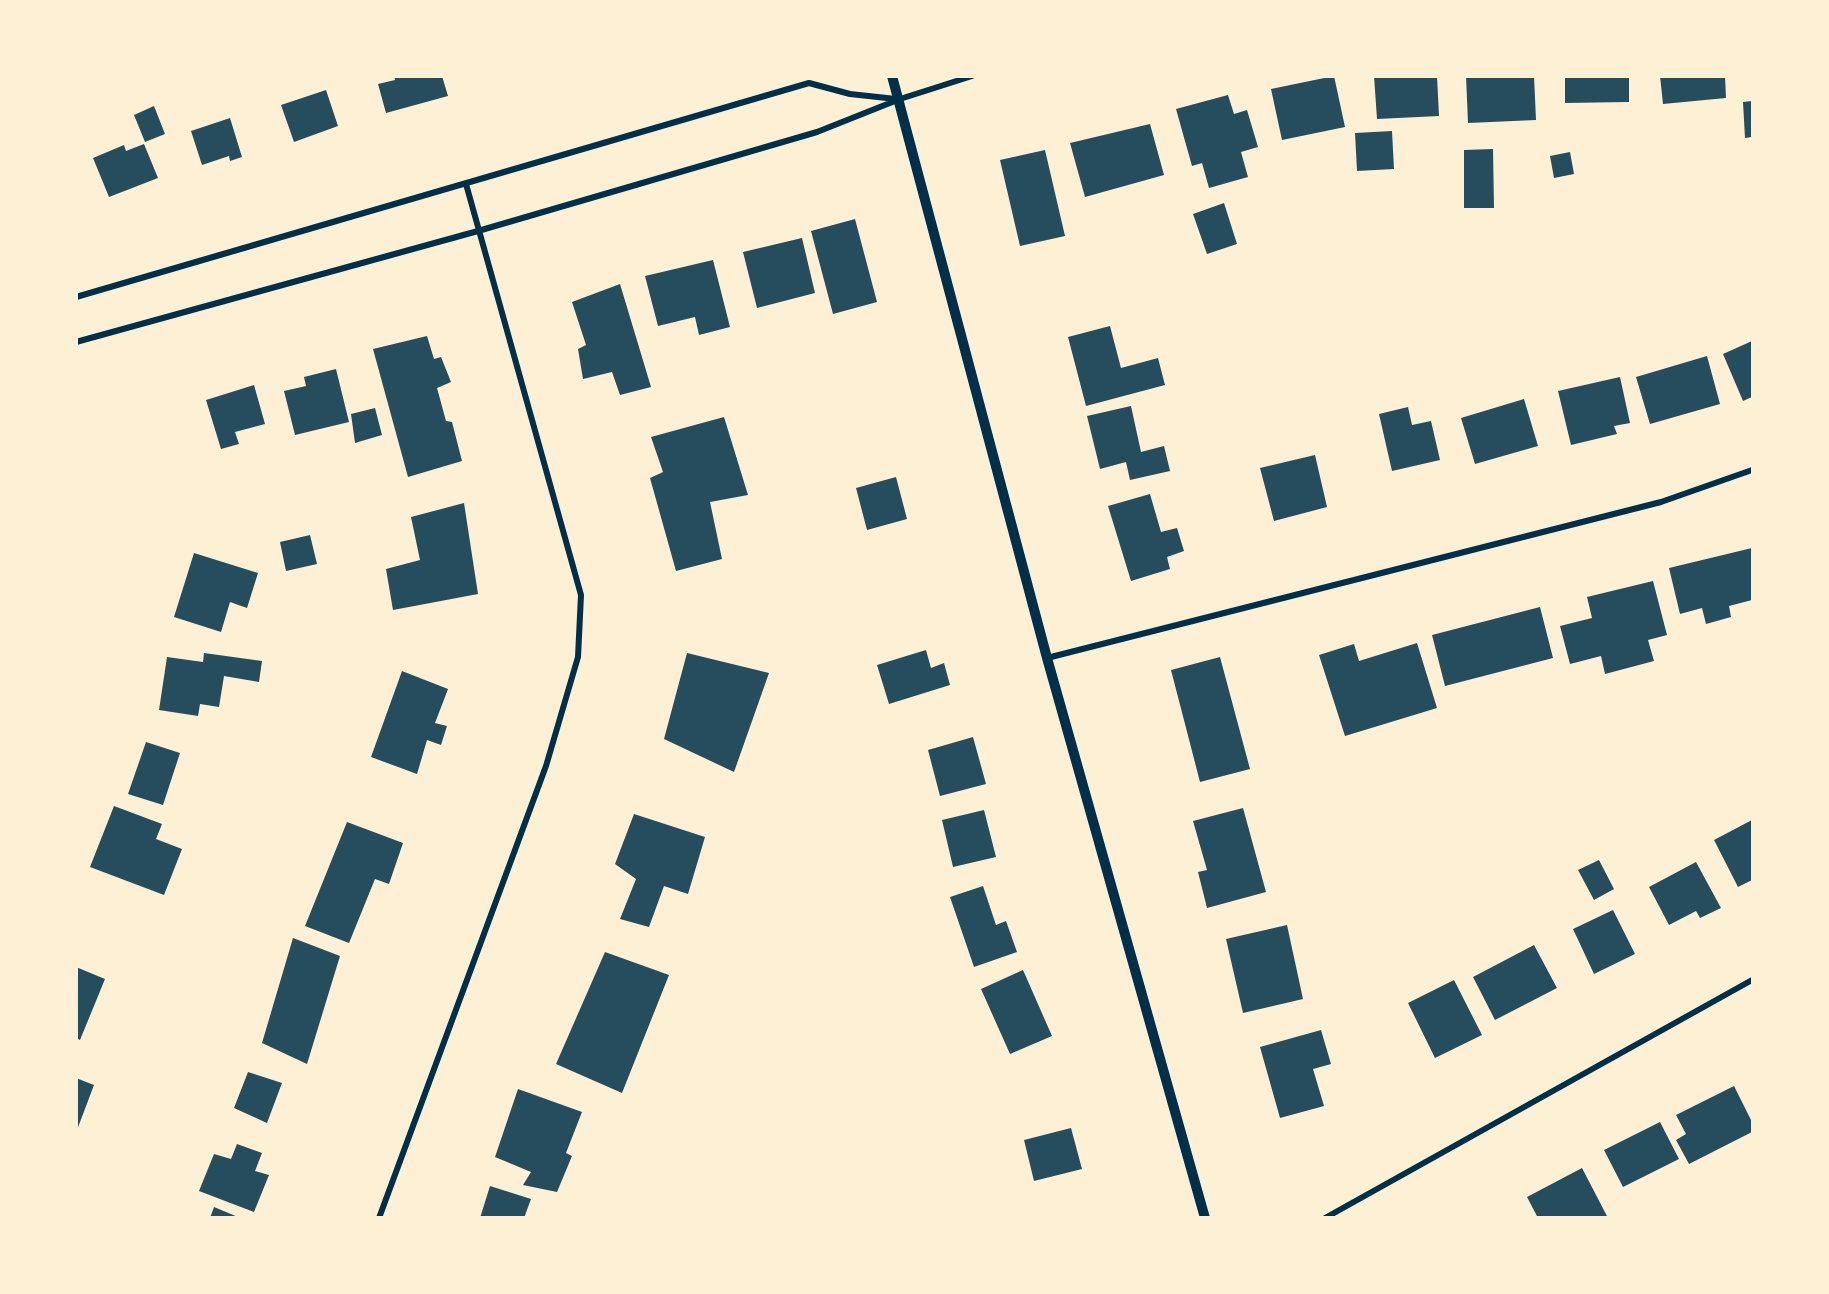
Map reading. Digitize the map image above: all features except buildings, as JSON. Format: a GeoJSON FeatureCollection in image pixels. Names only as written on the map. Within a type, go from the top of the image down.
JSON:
{"type":"FeatureCollection","features":[{"type":"Feature","properties":{"kind":"street"},"geometry":{"type":"LineString","coordinates":[[892,76],[900,99],[1047,658],[1205,1218]]}},
{"type":"Feature","properties":{"kind":"street"},"geometry":{"type":"LineString","coordinates":[[76,342],[478,231],[817,132],[900,99],[972,76]]}},
{"type":"Feature","properties":{"kind":"street"},"geometry":{"type":"LineString","coordinates":[[76,297],[809,83],[850,94],[900,99]]}},
{"type":"Feature","properties":{"kind":"street"},"geometry":{"type":"LineString","coordinates":[[379,1218],[546,766],[578,657],[581,595],[466,184]]}},
{"type":"Feature","properties":{"kind":"street"},"geometry":{"type":"LineString","coordinates":[[1047,658],[1661,502],[1752,470]]}},
{"type":"Feature","properties":{"kind":"street"},"geometry":{"type":"LineString","coordinates":[[1325,1218],[1752,980]]}}]}
